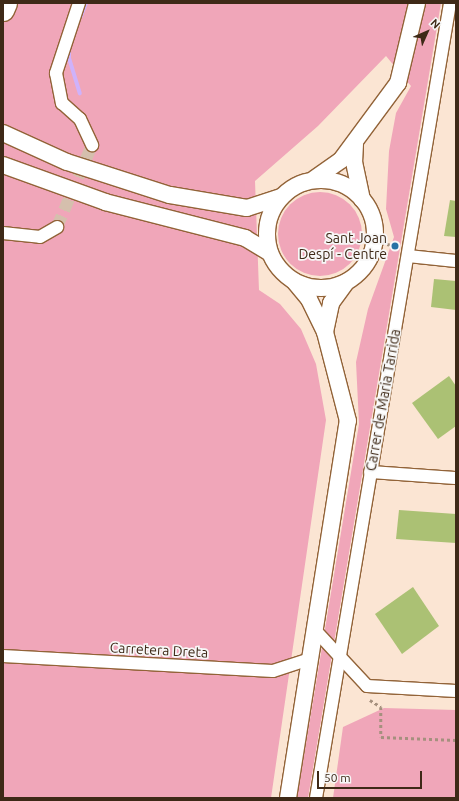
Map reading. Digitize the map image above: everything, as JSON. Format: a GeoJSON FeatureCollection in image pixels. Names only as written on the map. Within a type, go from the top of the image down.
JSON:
{"type":"FeatureCollection","features":[{"type":"Feature","properties":{"kind":"highway"},"geometry":{"type":"LineString","coordinates":[[3,10],[6,3]]}},
{"type":"Feature","properties":{"kind":"main road"},"geometry":{"type":"LineString","coordinates":[[3,133],[67,162],[170,196],[231,208],[263,204],[281,196],[295,186],[312,180],[336,165],[355,144],[398,83],[417,3]]}},
{"type":"Feature","properties":{"kind":"main road"},"geometry":{"type":"LineString","coordinates":[[281,196],[267,223],[270,253],[279,269],[294,281],[320,288],[346,282],[365,266],[375,242],[372,216],[363,199],[354,162],[355,144]]}},
{"type":"Feature","properties":{"kind":"main road"},"geometry":{"type":"LineString","coordinates":[[3,165],[105,202],[245,238],[270,253]]}},
{"type":"Feature","properties":{"kind":"main road"},"geometry":{"type":"LineString","coordinates":[[312,180],[340,183],[363,199]]}},
{"type":"Feature","properties":{"kind":"main road","name":"Carrer de Maria Tarrida"},"geometry":{"type":"LineString","coordinates":[[288,798],[348,421],[325,332],[309,299],[294,281]]}},
{"type":"Feature","properties":{"kind":"main road","name":"Carrer de Maria Tarrida"},"geometry":{"type":"LineString","coordinates":[[325,332],[331,303],[346,282]]}},
{"type":"Feature","properties":{"kind":"street"},"geometry":{"type":"LineString","coordinates":[[79,3],[56,73],[62,102],[80,119],[92,145]]}},
{"type":"Feature","properties":{"kind":"street","name":"Carrer de Maria Tarrida"},"geometry":{"type":"LineString","coordinates":[[316,798],[370,472],[409,252],[451,29],[450,3]]}},
{"type":"Feature","properties":{"kind":"street"},"geometry":{"type":"LineString","coordinates":[[3,233],[40,237],[57,227]]}},
{"type":"Feature","properties":{"kind":"street"},"geometry":{"type":"LineString","coordinates":[[409,252],[456,261]]}},
{"type":"Feature","properties":{"kind":"street"},"geometry":{"type":"LineString","coordinates":[[370,472],[456,478]]}},
{"type":"Feature","properties":{"kind":"street"},"geometry":{"type":"LineString","coordinates":[[315,630],[367,686],[456,691]]}},
{"type":"Feature","properties":{"kind":"street","name":"Carretera Dreta"},"geometry":{"type":"LineString","coordinates":[[3,656],[273,671],[310,659]]}},
{"type":"Feature","properties":{"kind":"path"},"geometry":{"type":"LineString","coordinates":[[375,242],[409,252]]}},
{"type":"Feature","properties":{"kind":"path"},"geometry":{"type":"LineString","coordinates":[[366,697],[381,707],[381,737],[456,740]]}},
{"type":"Feature","properties":{"kind":"shaded area"},"geometry":{"type":"Polygon","coordinates":[[[3,3],[441,3],[308,798],[297,798],[359,424],[356,362],[368,309],[394,237],[386,209],[389,151],[396,113],[411,86],[386,56],[318,126],[255,181],[259,290],[280,304],[301,329],[316,364],[326,420],[271,798],[3,798],[3,3]]]}},
{"type":"Feature","properties":{"kind":"shaded area"},"geometry":{"type":"Polygon","coordinates":[[[320,192],[328,193],[343,199],[355,211],[361,226],[361,242],[355,257],[343,269],[328,275],[320,276],[312,275],[297,269],[285,257],[279,242],[278,234],[279,226],[285,211],[297,199],[312,193],[320,192]]]}},
{"type":"Feature","properties":{"kind":"shaded area"},"geometry":{"type":"Polygon","coordinates":[[[384,708],[456,710],[456,798],[333,798],[343,727],[384,708]]]}},
{"type":"Feature","properties":{"kind":"building"},"geometry":{"type":"Polygon","coordinates":[[[450,200],[456,201],[456,237],[444,236],[450,200]]]}},
{"type":"Feature","properties":{"kind":"building"},"geometry":{"type":"Polygon","coordinates":[[[434,279],[456,281],[456,310],[431,307],[434,279]]]}},
{"type":"Feature","properties":{"kind":"building"},"geometry":{"type":"Polygon","coordinates":[[[449,376],[456,386],[456,426],[438,439],[412,403],[449,376]]]}},
{"type":"Feature","properties":{"kind":"building"},"geometry":{"type":"Polygon","coordinates":[[[399,510],[456,514],[456,543],[396,539],[399,510]]]}},
{"type":"Feature","properties":{"kind":"building"},"geometry":{"type":"Polygon","coordinates":[[[413,587],[439,626],[402,654],[375,614],[413,587]]]}},
{"type":"Feature","properties":{"kind":"waterway"},"geometry":{"type":"LineString","coordinates":[[81,16],[86,3]]}},
{"type":"Feature","properties":{"kind":"waterway"},"geometry":{"type":"LineString","coordinates":[[69,47],[69,58],[80,93]]}},
{"type":"Feature","properties":{"kind":"tunnel"},"geometry":{"type":"LineString","coordinates":[[57,227],[92,145]]}},
{"type":"Feature","properties":{"kind":"place","name":"Sant Joan Despí - Centre"},"geometry":{"type":"Point","coordinates":[395,246]}}]}
